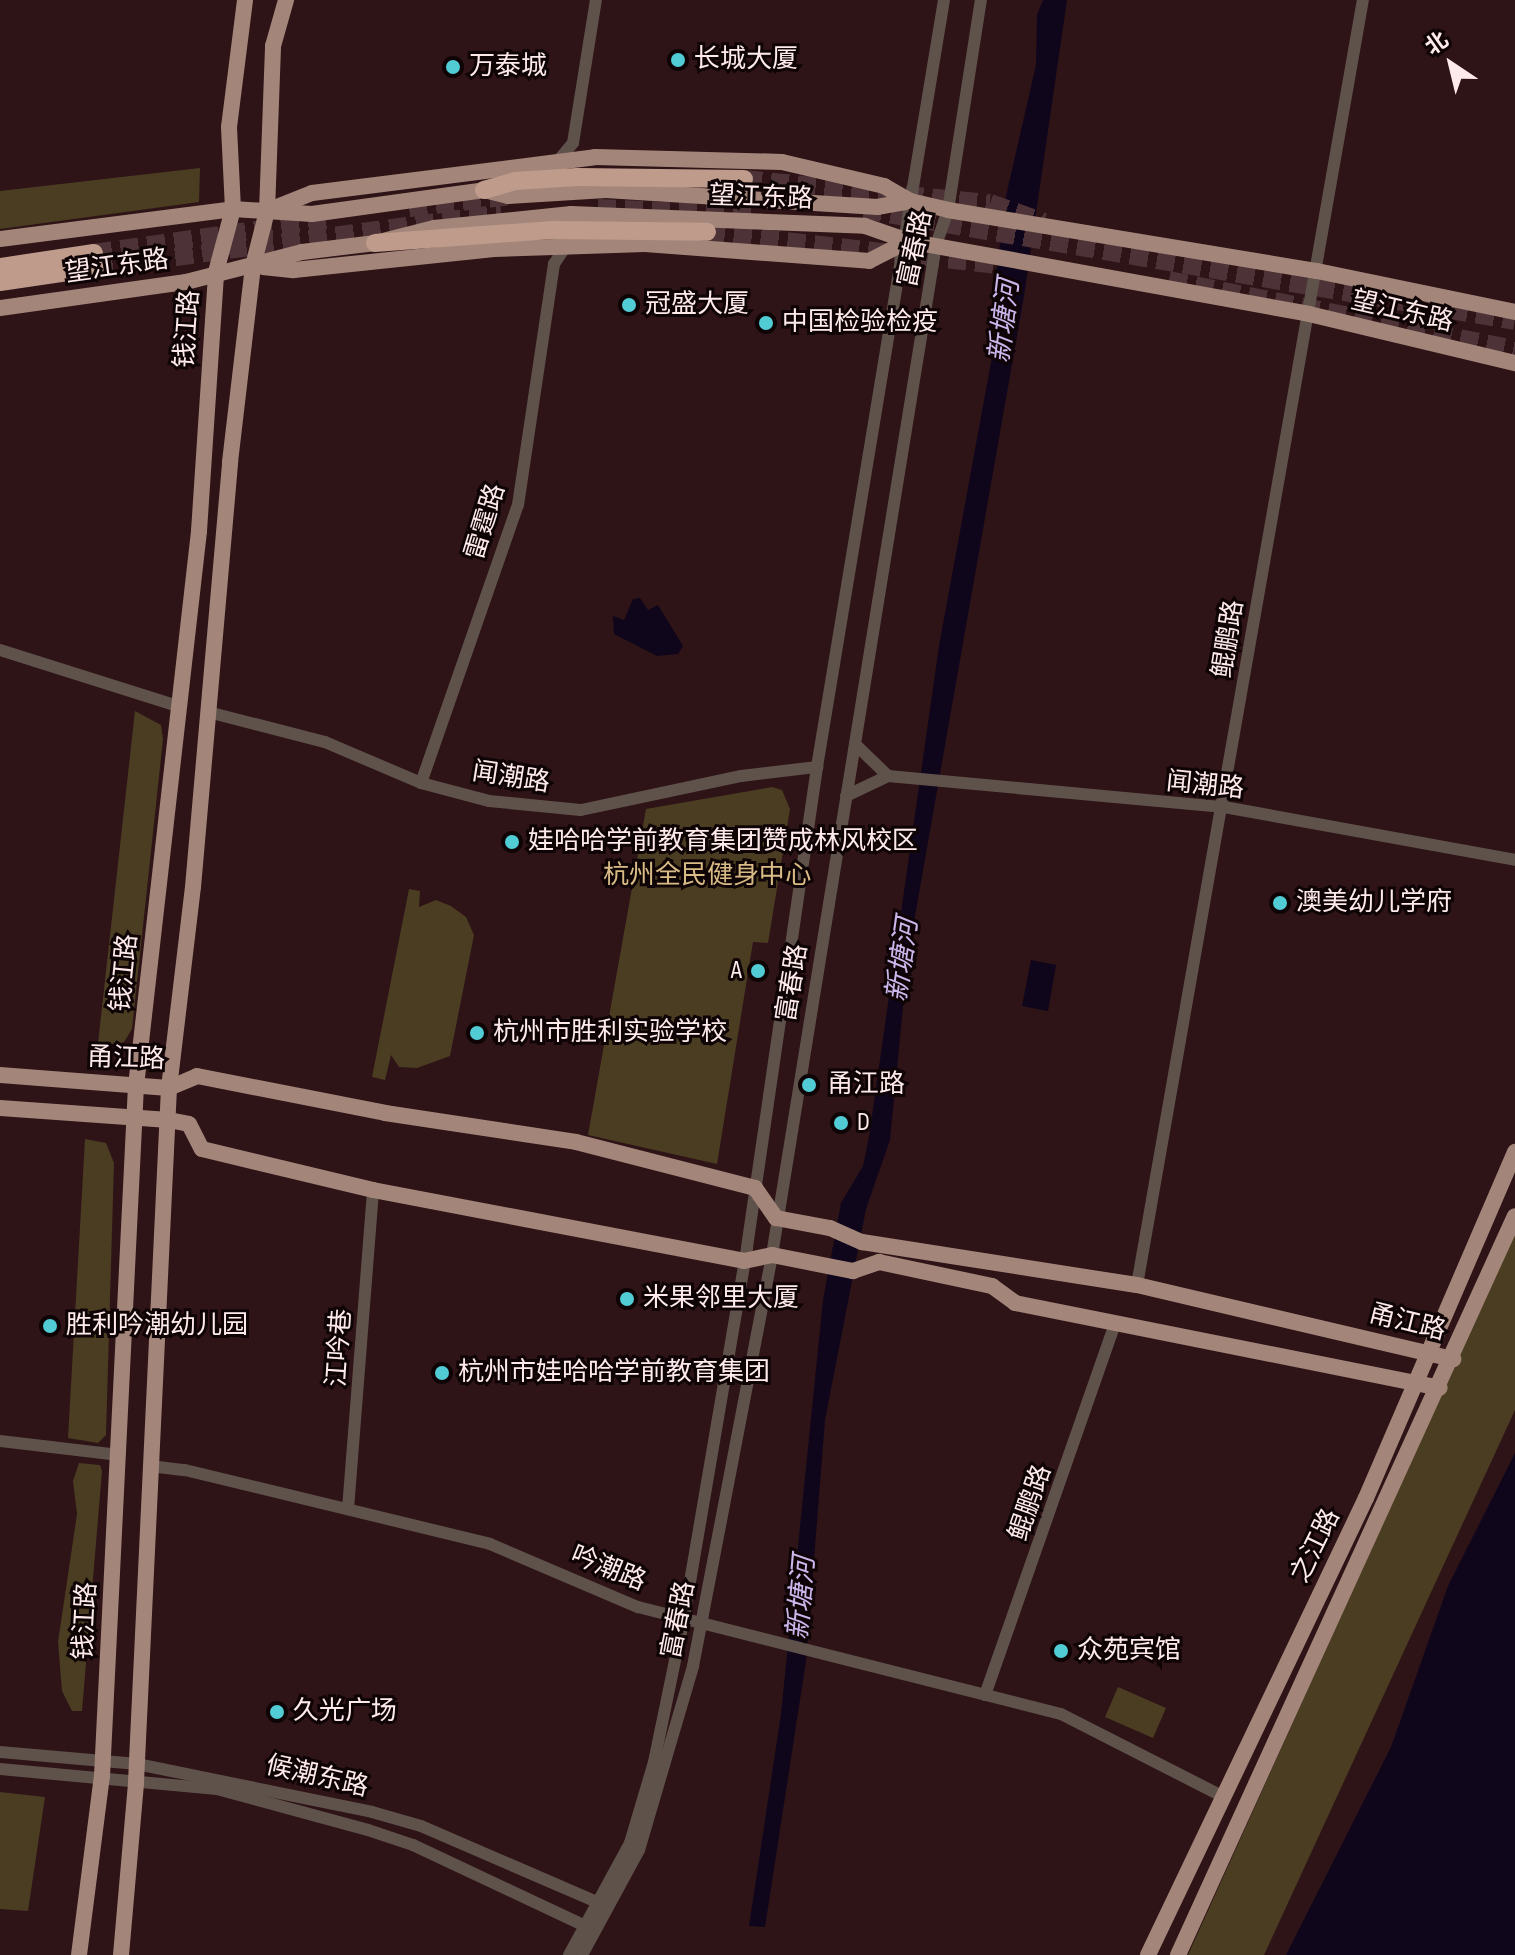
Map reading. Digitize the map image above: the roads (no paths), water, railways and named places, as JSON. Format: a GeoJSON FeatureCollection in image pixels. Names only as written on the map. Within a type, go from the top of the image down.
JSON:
{"type":"FeatureCollection","features":[{"type":"Feature","properties":{"kind":"highway"},"geometry":{"type":"LineString","coordinates":[[484,190],[515,181],[577,177],[744,179]]}},
{"type":"Feature","properties":{"kind":"highway"},"geometry":{"type":"LineString","coordinates":[[375,243],[554,230],[707,232]]}},
{"type":"Feature","properties":{"kind":"highway"},"geometry":{"type":"LineString","coordinates":[[0,267],[94,260],[0,282]]}},
{"type":"Feature","properties":{"kind":"main road","name":"钱江路"},"geometry":{"type":"LineString","coordinates":[[79,1955],[102,1776],[136,1086],[199,531],[216,272],[233,209],[229,127],[245,0]]}},
{"type":"Feature","properties":{"kind":"main road"},"geometry":{"type":"LineString","coordinates":[[121,1955],[137,1764],[169,1088],[253,266],[267,211],[273,46],[286,0]]}},
{"type":"Feature","properties":{"kind":"main road"},"geometry":{"type":"LineString","coordinates":[[267,211],[312,193],[595,157],[782,162],[884,186],[910,201]]}},
{"type":"Feature","properties":{"kind":"main road","name":"望江东路"},"geometry":{"type":"LineString","coordinates":[[0,239],[233,209],[312,214],[484,190],[508,196],[606,190],[877,207],[910,201],[1056,230],[1317,271],[1515,312]]}},
{"type":"Feature","properties":{"kind":"main road","name":"望江东路"},"geometry":{"type":"LineString","coordinates":[[4,310],[186,282],[302,252],[375,243],[434,228],[571,214],[865,226],[908,241],[1057,265],[1309,314],[1515,363]]}},
{"type":"Feature","properties":{"kind":"main road"},"geometry":{"type":"LineString","coordinates":[[253,266],[294,270],[566,246],[706,245],[869,261],[908,241]]}},
{"type":"Feature","properties":{"kind":"main road","name":"甬江路"},"geometry":{"type":"LineString","coordinates":[[0,1075],[169,1088],[197,1076],[385,1113],[576,1142],[755,1188]]}},
{"type":"Feature","properties":{"kind":"main road"},"geometry":{"type":"LineString","coordinates":[[0,1108],[169,1120],[189,1124],[202,1149],[373,1190],[744,1261],[772,1255],[853,1271],[879,1262],[992,1286],[1015,1303],[1440,1388]]}},
{"type":"Feature","properties":{"kind":"main road","name":"之江路"},"geometry":{"type":"LineString","coordinates":[[1148,1955],[1366,1498],[1426,1352],[1515,1152]]}},
{"type":"Feature","properties":{"kind":"main road"},"geometry":{"type":"LineString","coordinates":[[755,1188],[776,1218]]}},
{"type":"Feature","properties":{"kind":"main road","name":"之江路"},"geometry":{"type":"LineString","coordinates":[[1178,1955],[1440,1388],[1515,1216]]}},
{"type":"Feature","properties":{"kind":"main road","name":"甬江路"},"geometry":{"type":"LineString","coordinates":[[776,1218],[830,1228],[862,1242],[1137,1285],[1453,1359]]}},
{"type":"Feature","properties":{"kind":"street"},"geometry":{"type":"LineString","coordinates":[[557,162],[573,143],[596,0]]}},
{"type":"Feature","properties":{"kind":"street","name":"富春路"},"geometry":{"type":"LineString","coordinates":[[582,1955],[591,1929],[595,1901],[630,1843],[654,1762],[684,1617],[744,1261],[817,767],[908,241],[910,201],[944,0]]}},
{"type":"Feature","properties":{"kind":"street","name":"富春路"},"geometry":{"type":"LineString","coordinates":[[569,1955],[608,1909],[639,1850],[702,1621],[772,1255],[936,245],[948,210],[981,0]]}},
{"type":"Feature","properties":{"kind":"street","name":"鲲鹏路"},"geometry":{"type":"LineString","coordinates":[[1137,1285],[1224,807],[1363,0]]}},
{"type":"Feature","properties":{"kind":"street"},"geometry":{"type":"LineString","coordinates":[[573,143],[595,157]]}},
{"type":"Feature","properties":{"kind":"street","name":"雷霆路"},"geometry":{"type":"LineString","coordinates":[[421,783],[518,505],[554,264],[566,246]]}},
{"type":"Feature","properties":{"kind":"street"},"geometry":{"type":"LineString","coordinates":[[539,247],[554,264]]}},
{"type":"Feature","properties":{"kind":"street"},"geometry":{"type":"LineString","coordinates":[[0,650],[178,706]]}},
{"type":"Feature","properties":{"kind":"street","name":"闻潮路"},"geometry":{"type":"LineString","coordinates":[[208,712],[325,742],[421,783],[489,801],[581,810],[741,776],[817,767]]}},
{"type":"Feature","properties":{"kind":"street"},"geometry":{"type":"LineString","coordinates":[[846,796],[888,776],[855,744]]}},
{"type":"Feature","properties":{"kind":"street","name":"闻潮路"},"geometry":{"type":"LineString","coordinates":[[888,776],[1224,807],[1515,860]]}},
{"type":"Feature","properties":{"kind":"street","name":"江吟巷"},"geometry":{"type":"LineString","coordinates":[[348,1509],[373,1190]]}},
{"type":"Feature","properties":{"kind":"street","name":"鲲鹏路"},"geometry":{"type":"LineString","coordinates":[[985,1695],[1115,1324]]}},
{"type":"Feature","properties":{"kind":"street"},"geometry":{"type":"LineString","coordinates":[[0,1441],[119,1455]]}},
{"type":"Feature","properties":{"kind":"street","name":"吟潮路"},"geometry":{"type":"LineString","coordinates":[[150,1466],[490,1544],[638,1607],[1061,1714],[1224,1797]]}},
{"type":"Feature","properties":{"kind":"street","name":"候潮东路"},"geometry":{"type":"LineString","coordinates":[[0,1752],[137,1764],[228,1780],[421,1826],[608,1909]]}},
{"type":"Feature","properties":{"kind":"street","name":"候潮东路"},"geometry":{"type":"LineString","coordinates":[[0,1769],[217,1789],[413,1845],[591,1929]]}},
{"type":"Feature","properties":{"kind":"water","name":"新塘河"},"geometry":{"type":"Polygon","coordinates":[[[1043,0],[1067,0],[1024,296],[908,956],[890,1140],[866,1209],[825,1420],[806,1661],[765,1927],[749,1926],[781,1714],[823,1300],[841,1203],[863,1166],[869,1137],[939,646],[1000,313],[995,281],[1006,196],[1036,65],[1037,15],[1043,0]]]}},
{"type":"Feature","properties":{"kind":"water"},"geometry":{"type":"Polygon","coordinates":[[[640,598],[648,610],[658,605],[683,646],[678,654],[657,656],[614,634],[613,616],[624,620],[633,599],[640,598]]]}},
{"type":"Feature","properties":{"kind":"water"},"geometry":{"type":"Polygon","coordinates":[[[1031,960],[1056,965],[1048,1011],[1022,1006],[1031,960]]]}},
{"type":"Feature","properties":{"kind":"water"},"geometry":{"type":"Polygon","coordinates":[[[1515,1453],[1515,1955],[1286,1955],[1391,1747],[1448,1586],[1515,1453]]]}},
{"type":"Feature","properties":{"kind":"tunnel"},"geometry":{"type":"LineString","coordinates":[[744,179],[990,203],[1044,222]]}},
{"type":"Feature","properties":{"kind":"tunnel"},"geometry":{"type":"LineString","coordinates":[[409,208],[511,196]]}},
{"type":"Feature","properties":{"kind":"tunnel"},"geometry":{"type":"LineString","coordinates":[[598,208],[756,215]]}},
{"type":"Feature","properties":{"kind":"tunnel"},"geometry":{"type":"LineString","coordinates":[[864,210],[1515,321]]}},
{"type":"Feature","properties":{"kind":"tunnel"},"geometry":{"type":"LineString","coordinates":[[95,268],[501,213]]}},
{"type":"Feature","properties":{"kind":"tunnel"},"geometry":{"type":"LineString","coordinates":[[94,253],[333,219]]}},
{"type":"Feature","properties":{"kind":"tunnel"},"geometry":{"type":"LineString","coordinates":[[707,232],[998,265]]}},
{"type":"Feature","properties":{"kind":"tunnel"},"geometry":{"type":"LineString","coordinates":[[1169,280],[1515,349]]}},
{"type":"Feature","properties":{"kind":"place","name":"长城大厦"},"geometry":{"type":"Point","coordinates":[678,60]}},
{"type":"Feature","properties":{"kind":"place","name":"万泰城"},"geometry":{"type":"Point","coordinates":[453,67]}},
{"type":"Feature","properties":{"kind":"place","name":"冠盛大厦"},"geometry":{"type":"Point","coordinates":[629,305]}},
{"type":"Feature","properties":{"kind":"place","name":"中国检验检疫"},"geometry":{"type":"Point","coordinates":[766,323]}},
{"type":"Feature","properties":{"kind":"place","name":"娃哈哈学前教育集团赞成林风校区"},"geometry":{"type":"Point","coordinates":[512,842]}},
{"type":"Feature","properties":{"kind":"place","name":"澳美幼儿学府"},"geometry":{"type":"Point","coordinates":[1280,903]}},
{"type":"Feature","properties":{"kind":"place","name":"A"},"geometry":{"type":"Point","coordinates":[758,971]}},
{"type":"Feature","properties":{"kind":"place","name":"杭州市胜利实验学校"},"geometry":{"type":"Point","coordinates":[477,1033]}},
{"type":"Feature","properties":{"kind":"place","name":"甬江路"},"geometry":{"type":"Point","coordinates":[809,1085]}},
{"type":"Feature","properties":{"kind":"place","name":"D"},"geometry":{"type":"Point","coordinates":[841,1123]}},
{"type":"Feature","properties":{"kind":"place","name":"米果邻里大厦"},"geometry":{"type":"Point","coordinates":[627,1299]}},
{"type":"Feature","properties":{"kind":"place","name":"胜利吟潮幼儿园"},"geometry":{"type":"Point","coordinates":[50,1326]}},
{"type":"Feature","properties":{"kind":"place","name":"杭州市娃哈哈学前教育集团"},"geometry":{"type":"Point","coordinates":[442,1373]}},
{"type":"Feature","properties":{"kind":"place","name":"众苑宾馆"},"geometry":{"type":"Point","coordinates":[1061,1651]}},
{"type":"Feature","properties":{"kind":"place","name":"久光广场"},"geometry":{"type":"Point","coordinates":[277,1712]}},
{"type":"Feature","properties":{"kind":"park label","name":"杭州全民健身中心"},"geometry":{"type":"Point","coordinates":[707,876]}}]}
